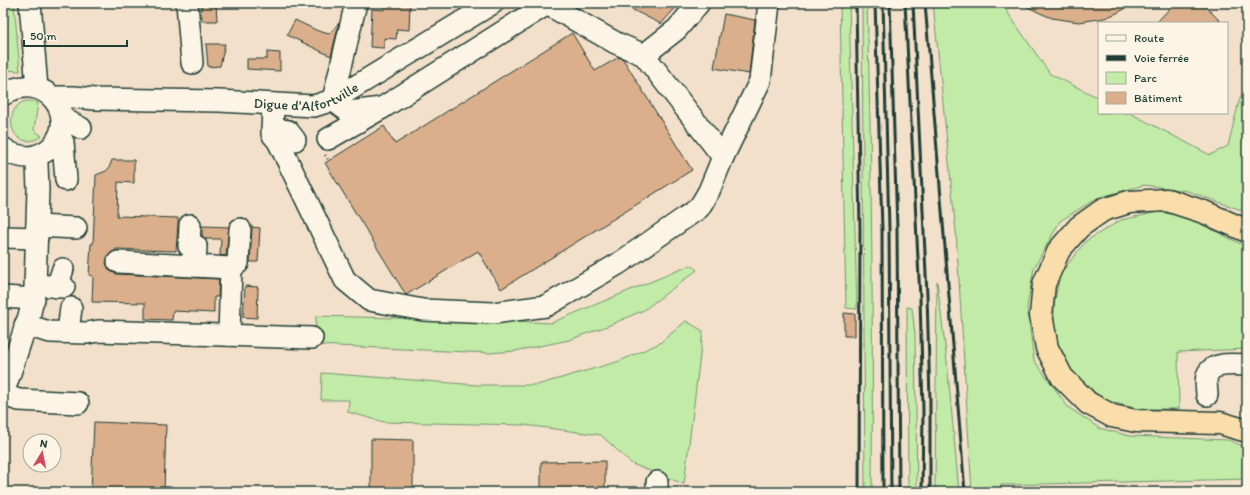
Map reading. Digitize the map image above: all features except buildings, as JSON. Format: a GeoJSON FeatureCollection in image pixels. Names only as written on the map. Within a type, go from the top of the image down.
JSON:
{"type":"FeatureCollection","features":[{"type":"Feature","properties":{"kind":"highway"},"geometry":{"type":"LineString","coordinates":[[1247,231],[1204,212],[1167,200],[1129,202],[1103,210],[1080,227],[1058,250],[1044,284],[1041,315],[1046,348],[1062,377],[1088,402],[1112,416],[1136,421],[1220,423],[1247,431]]}},
{"type":"Feature","properties":{"kind":"street"},"geometry":{"type":"LineString","coordinates":[[3,148],[15,155],[25,157],[44,153],[58,138],[62,128],[60,110],[45,92],[30,3]]}},
{"type":"Feature","properties":{"kind":"street"},"geometry":{"type":"LineString","coordinates":[[187,3],[192,62]]}},
{"type":"Feature","properties":{"kind":"street"},"geometry":{"type":"LineString","coordinates":[[356,3],[333,100],[349,112],[382,108]]}},
{"type":"Feature","properties":{"kind":"street","name":"Digue d'Alfortville"},"geometry":{"type":"LineString","coordinates":[[3,95],[14,88],[26,86],[45,92],[95,100],[219,101],[314,106],[333,100],[493,3]]}},
{"type":"Feature","properties":{"kind":"street"},"geometry":{"type":"LineString","coordinates":[[644,55],[677,28],[699,3]]}},
{"type":"Feature","properties":{"kind":"street"},"geometry":{"type":"LineString","coordinates":[[270,138],[278,141],[345,280],[369,300],[423,310],[492,313],[546,306],[618,264],[699,208],[709,191],[723,157],[760,81],[769,3]]}},
{"type":"Feature","properties":{"kind":"street"},"geometry":{"type":"LineString","coordinates":[[328,139],[382,108],[547,4],[616,43],[644,55],[723,157]]}},
{"type":"Feature","properties":{"kind":"street","name":"Digue d'Alfortville"},"geometry":{"type":"LineString","coordinates":[[62,118],[95,100]]}},
{"type":"Feature","properties":{"kind":"street"},"geometry":{"type":"LineString","coordinates":[[270,138],[273,104]]}},
{"type":"Feature","properties":{"kind":"street"},"geometry":{"type":"LineString","coordinates":[[62,118],[81,128]]}},
{"type":"Feature","properties":{"kind":"street"},"geometry":{"type":"LineString","coordinates":[[270,138],[288,131],[295,140]]}},
{"type":"Feature","properties":{"kind":"street"},"geometry":{"type":"LineString","coordinates":[[58,138],[63,142],[66,180]]}},
{"type":"Feature","properties":{"kind":"street"},"geometry":{"type":"LineString","coordinates":[[35,156],[37,164],[38,189],[35,292],[3,394],[19,400],[78,403]]}},
{"type":"Feature","properties":{"kind":"street"},"geometry":{"type":"LineString","coordinates":[[190,225],[189,246],[196,246],[195,266]]}},
{"type":"Feature","properties":{"kind":"street"},"geometry":{"type":"LineString","coordinates":[[3,237],[72,228]]}},
{"type":"Feature","properties":{"kind":"street"},"geometry":{"type":"LineString","coordinates":[[118,262],[231,268],[238,263],[240,229]]}},
{"type":"Feature","properties":{"kind":"street"},"geometry":{"type":"LineString","coordinates":[[229,335],[231,268]]}},
{"type":"Feature","properties":{"kind":"street"},"geometry":{"type":"LineString","coordinates":[[3,297],[35,292],[61,281]]}},
{"type":"Feature","properties":{"kind":"street"},"geometry":{"type":"LineString","coordinates":[[68,332],[70,308]]}},
{"type":"Feature","properties":{"kind":"street"},"geometry":{"type":"LineString","coordinates":[[25,325],[50,332],[86,333],[98,331],[312,338]]}},
{"type":"Feature","properties":{"kind":"street"},"geometry":{"type":"LineString","coordinates":[[1207,395],[1207,376],[1211,370],[1219,366],[1247,365]]}},
{"type":"Feature","properties":{"kind":"green space"},"geometry":{"type":"Polygon","coordinates":[[[3,3],[14,3],[20,71],[3,70],[3,3]]]}},
{"type":"Feature","properties":{"kind":"green space"},"geometry":{"type":"Polygon","coordinates":[[[840,3],[849,3],[857,309],[846,308],[840,3]]]}},
{"type":"Feature","properties":{"kind":"green space"},"geometry":{"type":"Polygon","coordinates":[[[862,3],[867,3],[870,125],[872,492],[865,492],[862,3]]]}},
{"type":"Feature","properties":{"kind":"green space"},"geometry":{"type":"Polygon","coordinates":[[[933,3],[1001,3],[1050,74],[1098,98],[1098,114],[1132,114],[1210,155],[1228,146],[1240,97],[1247,96],[1247,212],[1187,191],[1144,185],[1097,198],[1060,221],[1034,268],[1027,307],[1034,360],[1068,407],[1099,428],[1130,436],[1229,440],[1247,448],[1247,479],[1001,485],[1001,492],[972,492],[956,232],[933,3]]]}},
{"type":"Feature","properties":{"kind":"green space"},"geometry":{"type":"Polygon","coordinates":[[[25,101],[38,103],[34,130],[42,136],[32,141],[23,140],[17,136],[11,121],[17,106],[25,101]]]}},
{"type":"Feature","properties":{"kind":"green space"},"geometry":{"type":"Polygon","coordinates":[[[1158,212],[1185,216],[1247,247],[1247,349],[1178,352],[1179,409],[1138,409],[1104,400],[1074,374],[1054,340],[1054,305],[1060,274],[1086,241],[1121,220],[1158,212]]]}},
{"type":"Feature","properties":{"kind":"green space"},"geometry":{"type":"Polygon","coordinates":[[[691,265],[697,270],[644,310],[610,325],[569,340],[515,351],[490,353],[315,345],[316,316],[551,323],[691,265]]]}},
{"type":"Feature","properties":{"kind":"green space"},"geometry":{"type":"Polygon","coordinates":[[[937,281],[947,362],[959,492],[935,492],[937,281]]]}},
{"type":"Feature","properties":{"kind":"green space"},"geometry":{"type":"Polygon","coordinates":[[[907,307],[912,308],[915,334],[917,492],[908,492],[907,307]]]}},
{"type":"Feature","properties":{"kind":"green space"},"geometry":{"type":"Polygon","coordinates":[[[686,321],[703,331],[684,484],[632,464],[601,435],[524,425],[384,422],[348,412],[349,400],[321,400],[322,373],[477,385],[537,385],[620,361],[660,343],[686,321]]]}},
{"type":"Feature","properties":{"kind":"railway"},"geometry":{"type":"LineString","coordinates":[[856,3],[860,230],[859,492]]}},
{"type":"Feature","properties":{"kind":"railway"},"geometry":{"type":"LineString","coordinates":[[875,3],[882,229],[883,492]]}},
{"type":"Feature","properties":{"kind":"railway"},"geometry":{"type":"LineString","coordinates":[[883,3],[889,229],[891,492]]}},
{"type":"Feature","properties":{"kind":"railway"},"geometry":{"type":"LineString","coordinates":[[890,3],[897,229],[899,492]]}},
{"type":"Feature","properties":{"kind":"railway"},"geometry":{"type":"LineString","coordinates":[[905,3],[920,298],[923,410],[922,492]]}},
{"type":"Feature","properties":{"kind":"railway"},"geometry":{"type":"LineString","coordinates":[[913,3],[927,295],[930,400],[930,492]]}},
{"type":"Feature","properties":{"kind":"railway"},"geometry":{"type":"LineString","coordinates":[[925,3],[965,492]]}}]}
